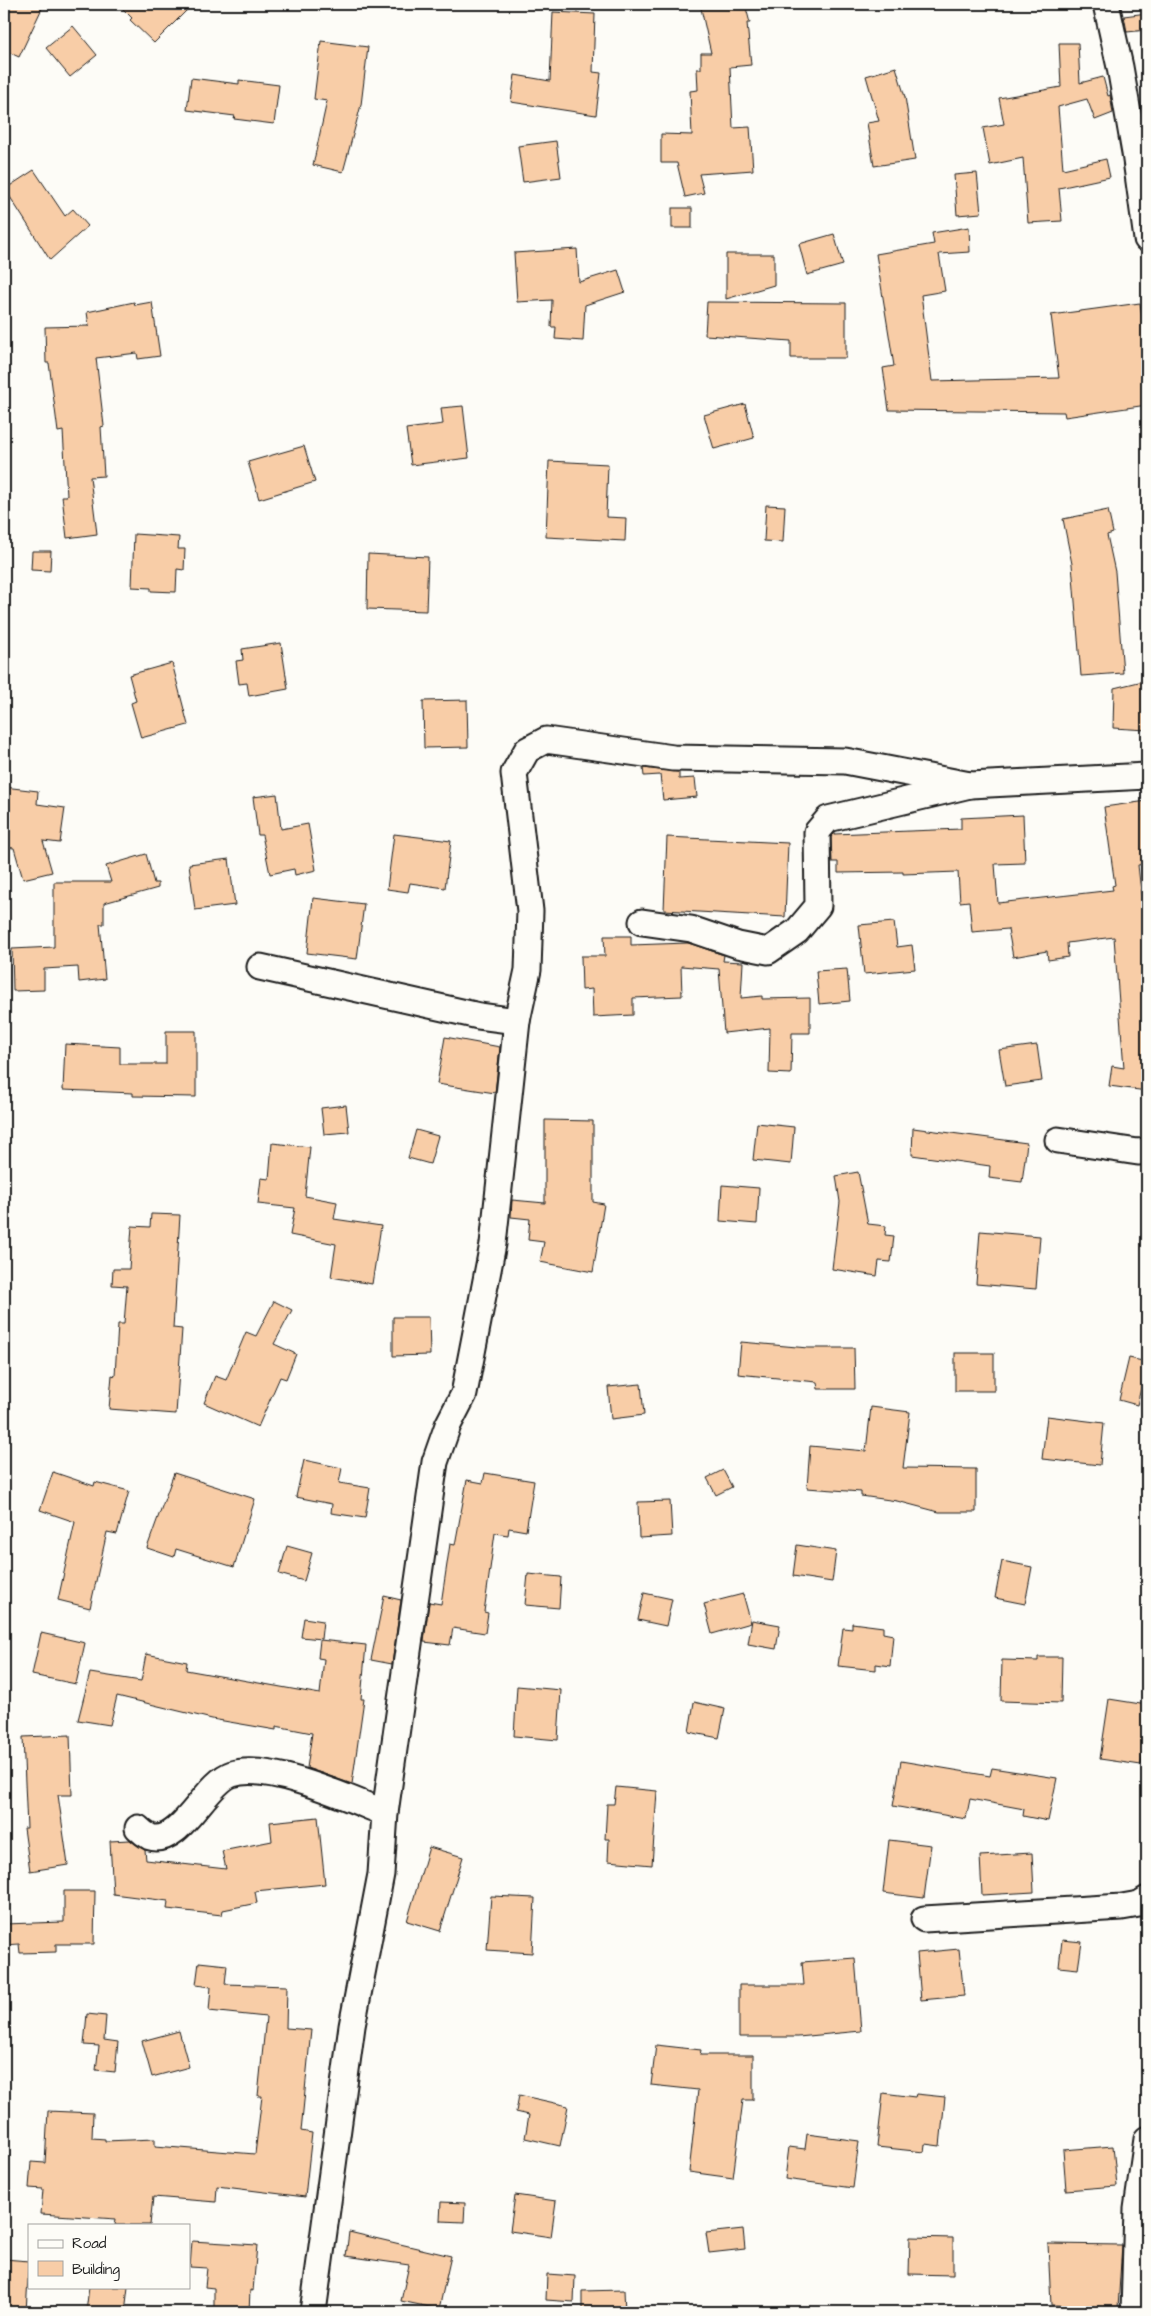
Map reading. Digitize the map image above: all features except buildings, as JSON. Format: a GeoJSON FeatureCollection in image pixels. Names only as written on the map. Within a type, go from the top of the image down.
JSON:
{"type":"FeatureCollection","features":[{"type":"Feature","properties":{"kind":"street"},"geometry":{"type":"LineString","coordinates":[[1106,4],[1120,67],[1147,239]]}},
{"type":"Feature","properties":{"kind":"street"},"geometry":{"type":"LineString","coordinates":[[313,2312],[352,2026],[381,1874],[385,1813],[435,1462],[448,1425],[464,1394],[493,1244],[517,1021],[528,970],[530,910],[514,773],[527,750],[546,740],[673,758],[845,761],[970,785]]}},
{"type":"Feature","properties":{"kind":"street"},"geometry":{"type":"LineString","coordinates":[[642,922],[691,930],[738,945],[768,951],[797,931],[818,906],[817,832],[828,819],[970,785],[1147,776]]}},
{"type":"Feature","properties":{"kind":"street"},"geometry":{"type":"LineString","coordinates":[[260,966],[479,1016],[517,1021]]}},
{"type":"Feature","properties":{"kind":"street"},"geometry":{"type":"LineString","coordinates":[[1058,1140],[1138,1152],[1147,1151]]}},
{"type":"Feature","properties":{"kind":"street"},"geometry":{"type":"LineString","coordinates":[[138,1828],[150,1836],[160,1838],[172,1833],[218,1783],[230,1774],[246,1771],[274,1774],[337,1793],[385,1813]]}},
{"type":"Feature","properties":{"kind":"street"},"geometry":{"type":"LineString","coordinates":[[924,1919],[1122,1907],[1139,1904],[1147,1899]]}},
{"type":"Feature","properties":{"kind":"street"},"geometry":{"type":"LineString","coordinates":[[1134,2312],[1137,2209],[1147,2139]]}}]}
